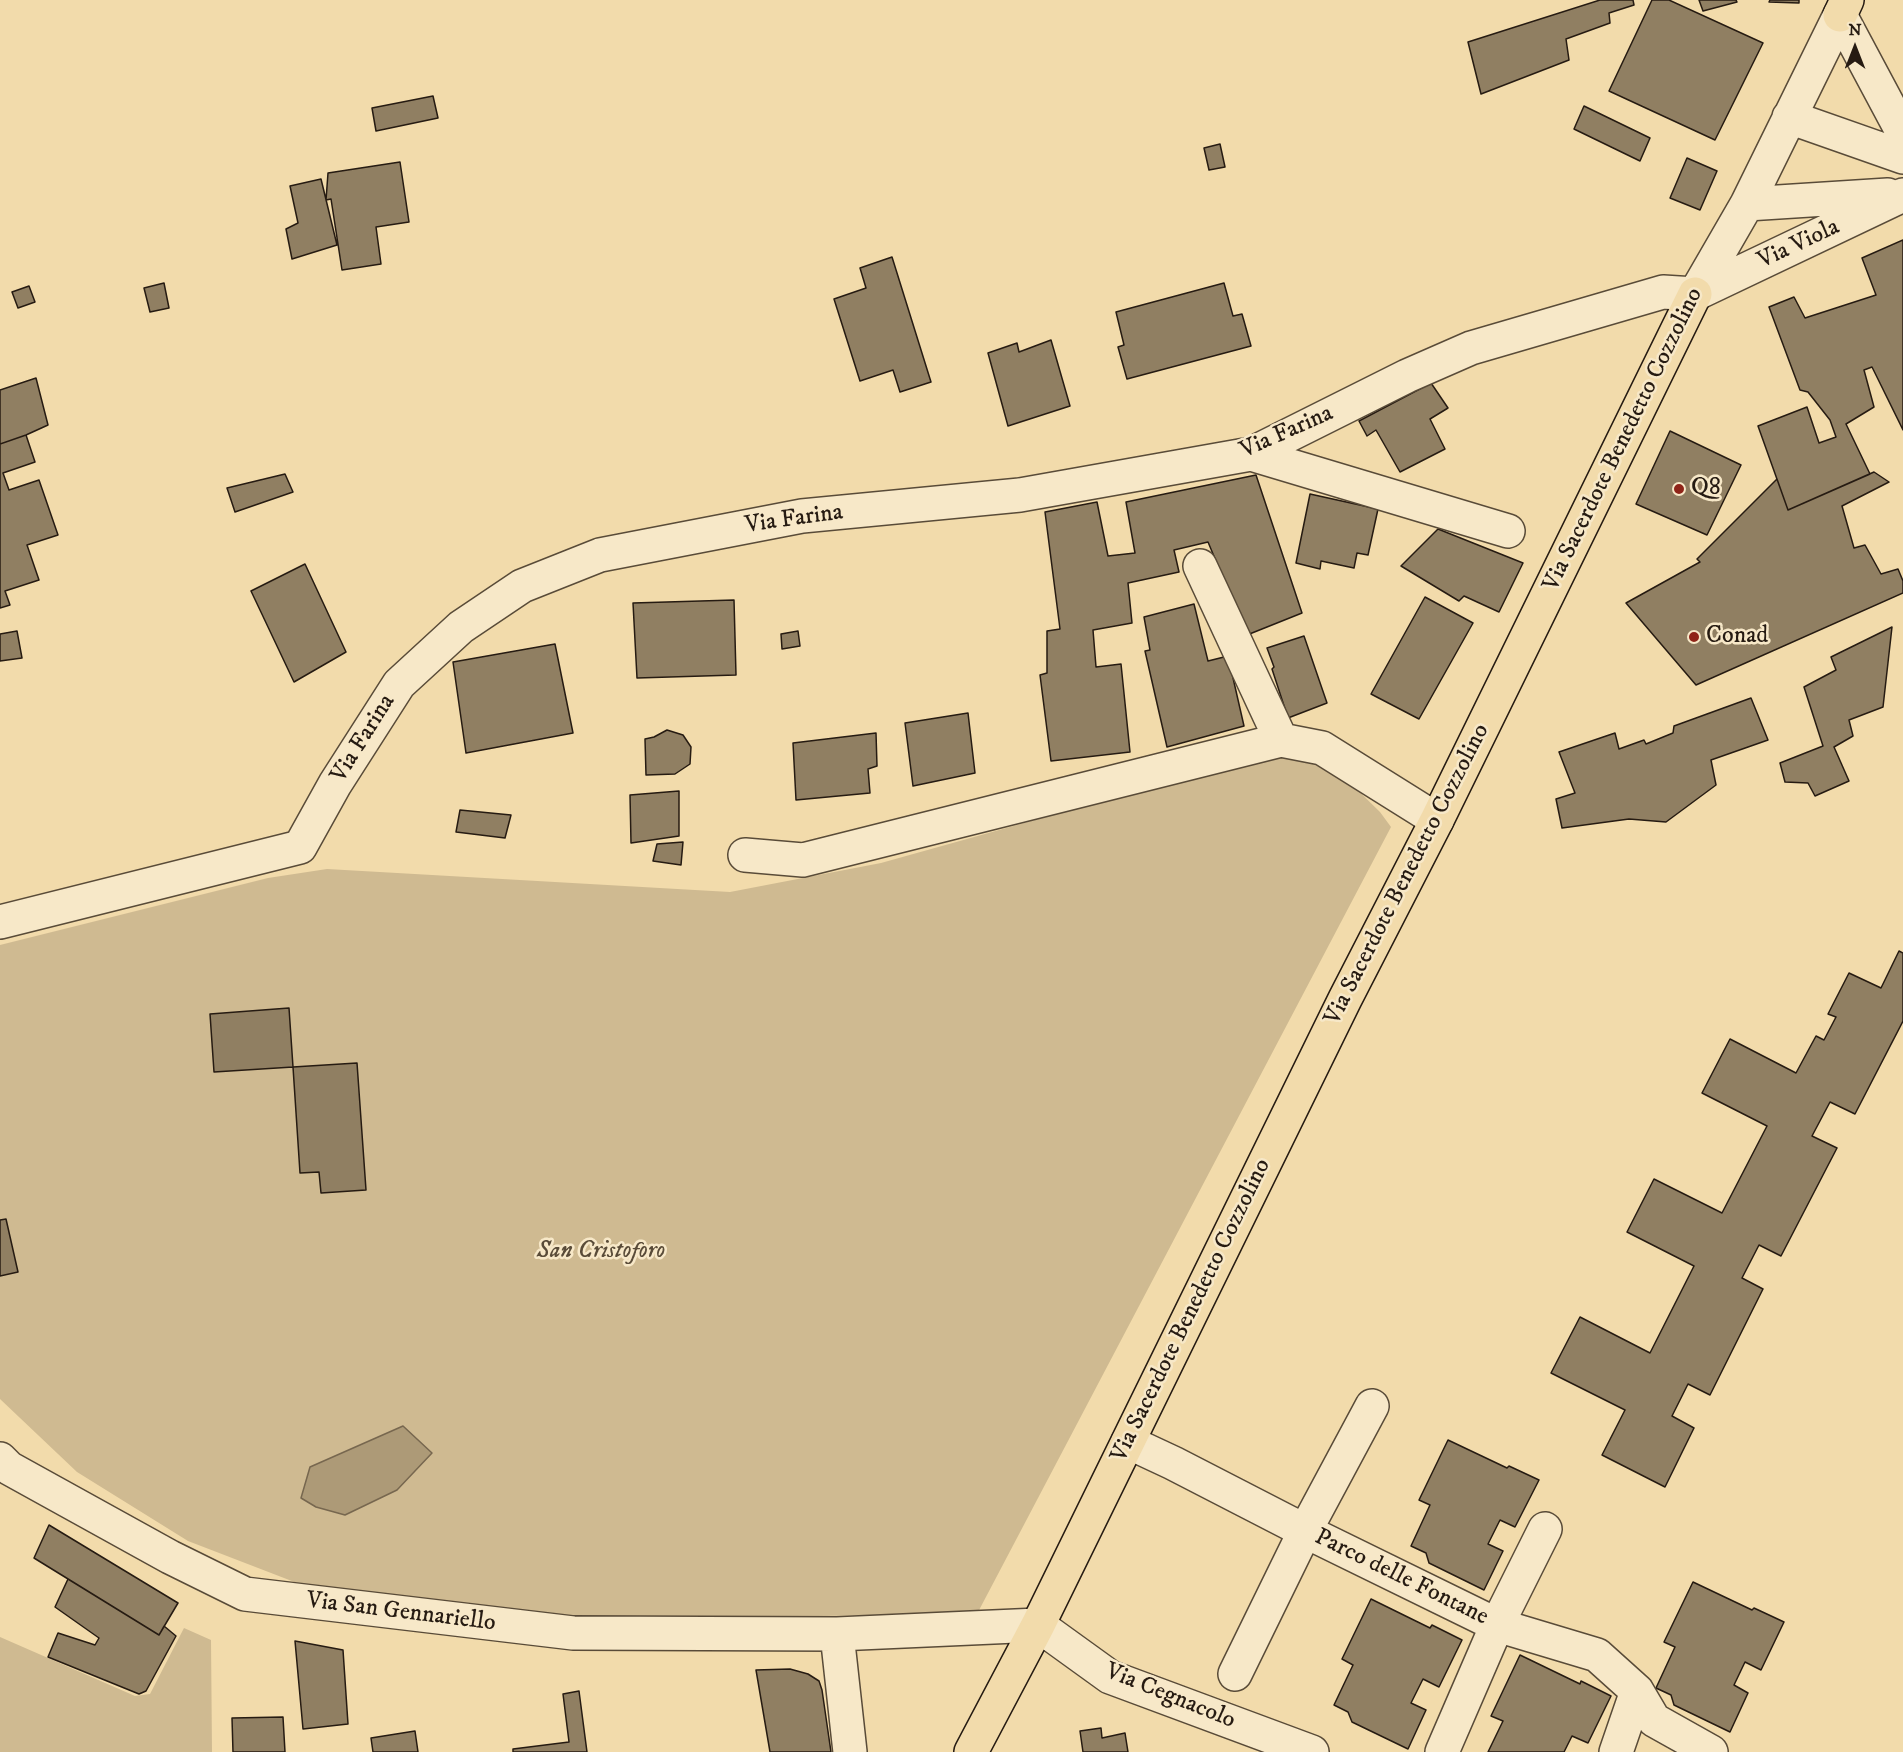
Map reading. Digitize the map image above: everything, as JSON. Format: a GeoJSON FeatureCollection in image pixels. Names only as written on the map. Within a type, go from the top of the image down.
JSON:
{"type":"FeatureCollection","features":[{"type":"Feature","properties":{"kind":"main road","name":"Via Sacerdote Benedetto Cozzolino"},"geometry":{"type":"LineString","coordinates":[[972,1752],[1038,1625],[1695,294]]}},
{"type":"Feature","properties":{"kind":"street","name":"Via Sacerdote Benedetto Cozzolino"},"geometry":{"type":"LineString","coordinates":[[1695,294],[1747,204],[1844,7]]}},
{"type":"Feature","properties":{"kind":"street"},"geometry":{"type":"LineString","coordinates":[[1844,7],[1903,134]]}},
{"type":"Feature","properties":{"kind":"street"},"geometry":{"type":"LineString","coordinates":[[1789,117],[1903,157]]}},
{"type":"Feature","properties":{"kind":"street","name":"Via Viola"},"geometry":{"type":"LineString","coordinates":[[1747,204],[1903,195]]}},
{"type":"Feature","properties":{"kind":"street","name":"Via Viola"},"geometry":{"type":"LineString","coordinates":[[1695,294],[1903,195]]}},
{"type":"Feature","properties":{"kind":"street","name":"Via Farina"},"geometry":{"type":"LineString","coordinates":[[0,922],[300,847],[336,784],[399,684],[461,627],[522,586],[600,555],[802,516],[1020,495],[1251,454],[1407,376],[1471,348],[1663,292],[1695,294]]}},
{"type":"Feature","properties":{"kind":"street"},"geometry":{"type":"LineString","coordinates":[[1251,454],[1508,531]]}},
{"type":"Feature","properties":{"kind":"street"},"geometry":{"type":"LineString","coordinates":[[1200,566],[1281,740]]}},
{"type":"Feature","properties":{"kind":"street"},"geometry":{"type":"LineString","coordinates":[[745,855],[803,860],[1281,740],[1322,748],[1437,820]]}},
{"type":"Feature","properties":{"kind":"street","name":"Parco delle Fontane"},"geometry":{"type":"LineString","coordinates":[[1234,1674],[1305,1531],[1372,1406]]}},
{"type":"Feature","properties":{"kind":"street","name":"Parco delle Fontane"},"geometry":{"type":"LineString","coordinates":[[1128,1442],[1497,1625],[1596,1656],[1637,1691],[1654,1720],[1712,1752]]}},
{"type":"Feature","properties":{"kind":"street","name":"Via San Gennariello"},"geometry":{"type":"LineString","coordinates":[[0,1460],[29,1480],[170,1557],[245,1594],[573,1633],[837,1634],[1038,1625]]}},
{"type":"Feature","properties":{"kind":"street","name":"Parco delle Fontane"},"geometry":{"type":"LineString","coordinates":[[1442,1752],[1497,1625],[1545,1529]]}},
{"type":"Feature","properties":{"kind":"street","name":"Via Cegnacolo"},"geometry":{"type":"LineString","coordinates":[[1038,1625],[1110,1677],[1312,1752]]}},
{"type":"Feature","properties":{"kind":"street"},"geometry":{"type":"LineString","coordinates":[[837,1634],[850,1752]]}},
{"type":"Feature","properties":{"kind":"street"},"geometry":{"type":"LineString","coordinates":[[1616,1752],[1637,1691]]}},
{"type":"Feature","properties":{"kind":"green space","name":"San Cristoforo"},"geometry":{"type":"Polygon","coordinates":[[[1275,753],[1335,768],[1380,812],[1391,827],[977,1614],[580,1619],[297,1583],[188,1541],[77,1472],[0,1399],[0,945],[268,878],[327,869],[730,892],[881,863],[1275,753]]]}},
{"type":"Feature","properties":{"kind":"green space"},"geometry":{"type":"Polygon","coordinates":[[[184,1628],[211,1640],[212,1752],[0,1752],[0,1637],[135,1696],[150,1694],[184,1628]]]}},
{"type":"Feature","properties":{"kind":"shaded area"},"geometry":{"type":"Polygon","coordinates":[[[403,1426],[432,1453],[397,1490],[345,1515],[316,1507],[301,1498],[310,1467],[403,1426]]]}},
{"type":"Feature","properties":{"kind":"building"},"geometry":{"type":"Polygon","coordinates":[[[1600,0],[1633,0],[1634,5],[1609,13],[1610,23],[1566,39],[1569,60],[1481,94],[1468,42],[1600,0]]]}},
{"type":"Feature","properties":{"kind":"building"},"geometry":{"type":"Polygon","coordinates":[[[1652,0],[1669,0],[1763,43],[1715,140],[1609,91],[1652,0]]]}},
{"type":"Feature","properties":{"kind":"building"},"geometry":{"type":"Polygon","coordinates":[[[1699,0],[1736,0],[1737,2],[1703,11],[1699,0]]]}},
{"type":"Feature","properties":{"kind":"building"},"geometry":{"type":"Polygon","coordinates":[[[1770,0],[1799,0],[1799,3],[1769,2],[1770,0]]]}},
{"type":"Feature","properties":{"kind":"building"},"geometry":{"type":"Polygon","coordinates":[[[433,96],[438,118],[376,131],[372,108],[433,96]]]}},
{"type":"Feature","properties":{"kind":"building"},"geometry":{"type":"Polygon","coordinates":[[[1584,106],[1650,138],[1640,161],[1574,129],[1584,106]]]}},
{"type":"Feature","properties":{"kind":"building"},"geometry":{"type":"Polygon","coordinates":[[[1220,144],[1225,167],[1209,170],[1204,148],[1220,144]]]}},
{"type":"Feature","properties":{"kind":"building"},"geometry":{"type":"Polygon","coordinates":[[[1687,158],[1717,171],[1700,210],[1670,198],[1687,158]]]}},
{"type":"Feature","properties":{"kind":"building"},"geometry":{"type":"Polygon","coordinates":[[[400,162],[409,222],[376,227],[381,264],[342,270],[331,199],[326,200],[328,173],[400,162]]]}},
{"type":"Feature","properties":{"kind":"building"},"geometry":{"type":"Polygon","coordinates":[[[321,179],[337,245],[292,259],[286,229],[298,223],[290,186],[321,179]]]}},
{"type":"Feature","properties":{"kind":"building"},"geometry":{"type":"Polygon","coordinates":[[[1903,240],[1903,430],[1872,367],[1864,370],[1874,407],[1846,424],[1870,474],[1788,510],[1758,426],[1807,407],[1819,443],[1836,437],[1830,420],[1808,392],[1800,390],[1769,307],[1794,297],[1805,318],[1876,295],[1862,258],[1903,240]]]}},
{"type":"Feature","properties":{"kind":"building"},"geometry":{"type":"Polygon","coordinates":[[[892,257],[931,382],[900,392],[893,370],[860,381],[834,299],[866,288],[860,268],[892,257]]]}},
{"type":"Feature","properties":{"kind":"building"},"geometry":{"type":"Polygon","coordinates":[[[164,283],[169,308],[150,312],[144,288],[164,283]]]}},
{"type":"Feature","properties":{"kind":"building"},"geometry":{"type":"Polygon","coordinates":[[[1224,283],[1233,316],[1242,314],[1251,346],[1127,379],[1118,347],[1124,345],[1116,312],[1224,283]]]}},
{"type":"Feature","properties":{"kind":"building"},"geometry":{"type":"Polygon","coordinates":[[[29,286],[35,302],[18,308],[12,292],[29,286]]]}},
{"type":"Feature","properties":{"kind":"building"},"geometry":{"type":"Polygon","coordinates":[[[1051,340],[1070,406],[1008,426],[988,353],[1017,343],[1019,352],[1051,340]]]}},
{"type":"Feature","properties":{"kind":"building"},"geometry":{"type":"Polygon","coordinates":[[[36,378],[48,425],[0,444],[0,390],[36,378]]]}},
{"type":"Feature","properties":{"kind":"building"},"geometry":{"type":"Polygon","coordinates":[[[1431,383],[1448,408],[1430,419],[1445,449],[1400,472],[1376,430],[1367,436],[1359,421],[1431,383]]]}},
{"type":"Feature","properties":{"kind":"building"},"geometry":{"type":"Polygon","coordinates":[[[1670,431],[1741,465],[1707,535],[1636,504],[1670,431]]]}},
{"type":"Feature","properties":{"kind":"building"},"geometry":{"type":"Polygon","coordinates":[[[26,435],[35,462],[3,473],[9,490],[39,480],[58,535],[27,545],[39,580],[5,591],[10,605],[0,608],[0,444],[26,435]]]}},
{"type":"Feature","properties":{"kind":"building"},"geometry":{"type":"Polygon","coordinates":[[[1874,472],[1889,482],[1842,506],[1854,548],[1865,545],[1881,574],[1898,569],[1903,581],[1903,593],[1696,685],[1626,603],[1700,562],[1697,559],[1777,479],[1788,510],[1874,472]]]}},
{"type":"Feature","properties":{"kind":"building"},"geometry":{"type":"Polygon","coordinates":[[[285,474],[293,492],[235,512],[227,488],[285,474]]]}},
{"type":"Feature","properties":{"kind":"building"},"geometry":{"type":"Polygon","coordinates":[[[1256,475],[1302,613],[1247,635],[1208,542],[1174,550],[1179,572],[1128,583],[1132,623],[1093,630],[1096,667],[1121,664],[1130,752],[1051,761],[1040,675],[1047,673],[1047,631],[1060,629],[1045,512],[1097,502],[1108,556],[1135,553],[1126,502],[1256,475]]]}},
{"type":"Feature","properties":{"kind":"building"},"geometry":{"type":"Polygon","coordinates":[[[1310,494],[1378,509],[1368,555],[1357,553],[1354,568],[1321,561],[1320,569],[1296,563],[1310,494]]]}},
{"type":"Feature","properties":{"kind":"building"},"geometry":{"type":"Polygon","coordinates":[[[1438,529],[1523,563],[1499,612],[1464,596],[1459,601],[1401,566],[1438,529]]]}},
{"type":"Feature","properties":{"kind":"building"},"geometry":{"type":"Polygon","coordinates":[[[305,564],[346,652],[294,682],[251,591],[305,564]]]}},
{"type":"Feature","properties":{"kind":"building"},"geometry":{"type":"Polygon","coordinates":[[[1425,597],[1473,623],[1419,719],[1371,694],[1425,597]]]}},
{"type":"Feature","properties":{"kind":"building"},"geometry":{"type":"Polygon","coordinates":[[[734,600],[736,675],[637,678],[633,603],[734,600]]]}},
{"type":"Feature","properties":{"kind":"building"},"geometry":{"type":"Polygon","coordinates":[[[1194,604],[1208,661],[1228,656],[1244,726],[1167,747],[1145,651],[1150,650],[1144,617],[1194,604]]]}},
{"type":"Feature","properties":{"kind":"building"},"geometry":{"type":"Polygon","coordinates":[[[1892,627],[1883,707],[1849,720],[1853,736],[1834,747],[1849,781],[1815,796],[1808,783],[1785,782],[1780,763],[1823,746],[1804,687],[1836,670],[1831,657],[1892,627]]]}},
{"type":"Feature","properties":{"kind":"building"},"geometry":{"type":"Polygon","coordinates":[[[17,631],[22,658],[0,661],[0,634],[17,631]]]}},
{"type":"Feature","properties":{"kind":"building"},"geometry":{"type":"Polygon","coordinates":[[[798,631],[800,646],[782,649],[781,634],[798,631]]]}},
{"type":"Feature","properties":{"kind":"building"},"geometry":{"type":"Polygon","coordinates":[[[1304,636],[1327,703],[1288,718],[1267,648],[1304,636]]]}},
{"type":"Feature","properties":{"kind":"building"},"geometry":{"type":"Polygon","coordinates":[[[555,644],[573,733],[466,753],[453,662],[555,644]]]}},
{"type":"Feature","properties":{"kind":"building"},"geometry":{"type":"Polygon","coordinates":[[[1751,698],[1768,740],[1711,760],[1716,785],[1666,822],[1629,819],[1562,828],[1556,799],[1575,793],[1559,752],[1615,733],[1619,749],[1644,740],[1646,744],[1673,733],[1674,726],[1751,698]]]}},
{"type":"Feature","properties":{"kind":"building"},"geometry":{"type":"Polygon","coordinates":[[[968,713],[975,773],[913,786],[905,723],[968,713]]]}},
{"type":"Feature","properties":{"kind":"building"},"geometry":{"type":"Polygon","coordinates":[[[667,730],[683,735],[691,747],[690,764],[675,774],[646,775],[645,739],[667,730]]]}},
{"type":"Feature","properties":{"kind":"building"},"geometry":{"type":"Polygon","coordinates":[[[876,733],[877,766],[868,769],[870,793],[796,800],[793,743],[876,733]]]}},
{"type":"Feature","properties":{"kind":"building"},"geometry":{"type":"Polygon","coordinates":[[[679,791],[679,836],[631,843],[630,795],[679,791]]]}},
{"type":"Feature","properties":{"kind":"building"},"geometry":{"type":"Polygon","coordinates":[[[460,810],[511,815],[505,838],[456,832],[460,810]]]}},
{"type":"Feature","properties":{"kind":"building"},"geometry":{"type":"Polygon","coordinates":[[[683,842],[681,865],[653,861],[657,844],[683,842]]]}},
{"type":"Feature","properties":{"kind":"building"},"geometry":{"type":"Polygon","coordinates":[[[1899,951],[1903,953],[1903,1021],[1855,1114],[1830,1102],[1812,1136],[1837,1148],[1781,1256],[1759,1245],[1742,1278],[1763,1289],[1710,1395],[1688,1384],[1672,1416],[1694,1428],[1665,1487],[1602,1455],[1625,1410],[1551,1373],[1580,1317],[1650,1353],[1694,1266],[1627,1232],[1654,1179],[1722,1213],[1767,1126],[1702,1093],[1730,1039],[1796,1073],[1816,1036],[1824,1040],[1836,1017],[1828,1014],[1849,973],[1881,988],[1899,951]]]}},
{"type":"Feature","properties":{"kind":"building"},"geometry":{"type":"Polygon","coordinates":[[[289,1008],[293,1067],[214,1072],[210,1014],[289,1008]]]}},
{"type":"Feature","properties":{"kind":"building"},"geometry":{"type":"Polygon","coordinates":[[[357,1063],[366,1190],[321,1193],[319,1172],[300,1173],[293,1067],[357,1063]]]}},
{"type":"Feature","properties":{"kind":"building"},"geometry":{"type":"Polygon","coordinates":[[[6,1219],[18,1272],[0,1276],[0,1220],[6,1219]]]}},
{"type":"Feature","properties":{"kind":"building"},"geometry":{"type":"Polygon","coordinates":[[[1448,1440],[1507,1468],[1509,1466],[1539,1480],[1515,1527],[1500,1520],[1488,1544],[1503,1551],[1484,1590],[1429,1563],[1426,1553],[1411,1546],[1430,1505],[1419,1500],[1448,1440]]]}},
{"type":"Feature","properties":{"kind":"building"},"geometry":{"type":"Polygon","coordinates":[[[49,1525],[178,1603],[159,1635],[34,1558],[49,1525]]]}},
{"type":"Feature","properties":{"kind":"building"},"geometry":{"type":"Polygon","coordinates":[[[68,1579],[159,1635],[164,1626],[176,1636],[146,1691],[139,1694],[48,1657],[58,1633],[95,1645],[99,1638],[55,1607],[68,1579]]]}},
{"type":"Feature","properties":{"kind":"building"},"geometry":{"type":"Polygon","coordinates":[[[1693,1582],[1752,1610],[1754,1608],[1784,1622],[1761,1670],[1745,1662],[1734,1685],[1748,1693],[1730,1732],[1674,1705],[1671,1695],[1656,1688],[1675,1647],[1664,1642],[1693,1582]]]}},
{"type":"Feature","properties":{"kind":"building"},"geometry":{"type":"Polygon","coordinates":[[[1371,1599],[1430,1628],[1432,1625],[1462,1640],[1439,1687],[1423,1679],[1411,1703],[1426,1710],[1408,1749],[1352,1722],[1348,1712],[1334,1705],[1353,1665],[1342,1659],[1371,1599]]]}},
{"type":"Feature","properties":{"kind":"building"},"geometry":{"type":"Polygon","coordinates":[[[295,1641],[343,1650],[348,1724],[303,1729],[295,1641]]]}},
{"type":"Feature","properties":{"kind":"building"},"geometry":{"type":"Polygon","coordinates":[[[1520,1655],[1611,1696],[1588,1743],[1572,1736],[1564,1752],[1488,1752],[1503,1721],[1491,1716],[1520,1655]]]}},
{"type":"Feature","properties":{"kind":"building"},"geometry":{"type":"Polygon","coordinates":[[[790,1669],[808,1674],[819,1681],[831,1752],[770,1752],[756,1670],[790,1669]]]}},
{"type":"Feature","properties":{"kind":"building"},"geometry":{"type":"Polygon","coordinates":[[[579,1691],[587,1752],[513,1752],[513,1749],[569,1742],[563,1694],[579,1691]]]}},
{"type":"Feature","properties":{"kind":"building"},"geometry":{"type":"Polygon","coordinates":[[[283,1717],[285,1752],[233,1752],[232,1718],[283,1717]]]}},
{"type":"Feature","properties":{"kind":"building"},"geometry":{"type":"Polygon","coordinates":[[[1101,1728],[1102,1738],[1125,1733],[1128,1752],[1083,1752],[1080,1731],[1101,1728]]]}},
{"type":"Feature","properties":{"kind":"building"},"geometry":{"type":"Polygon","coordinates":[[[415,1731],[418,1752],[373,1752],[371,1738],[415,1731]]]}},
{"type":"Feature","properties":{"kind":"place","name":"Q8"},"geometry":{"type":"Point","coordinates":[1679,489]}},
{"type":"Feature","properties":{"kind":"place","name":"Conad"},"geometry":{"type":"Point","coordinates":[1694,637]}}]}
